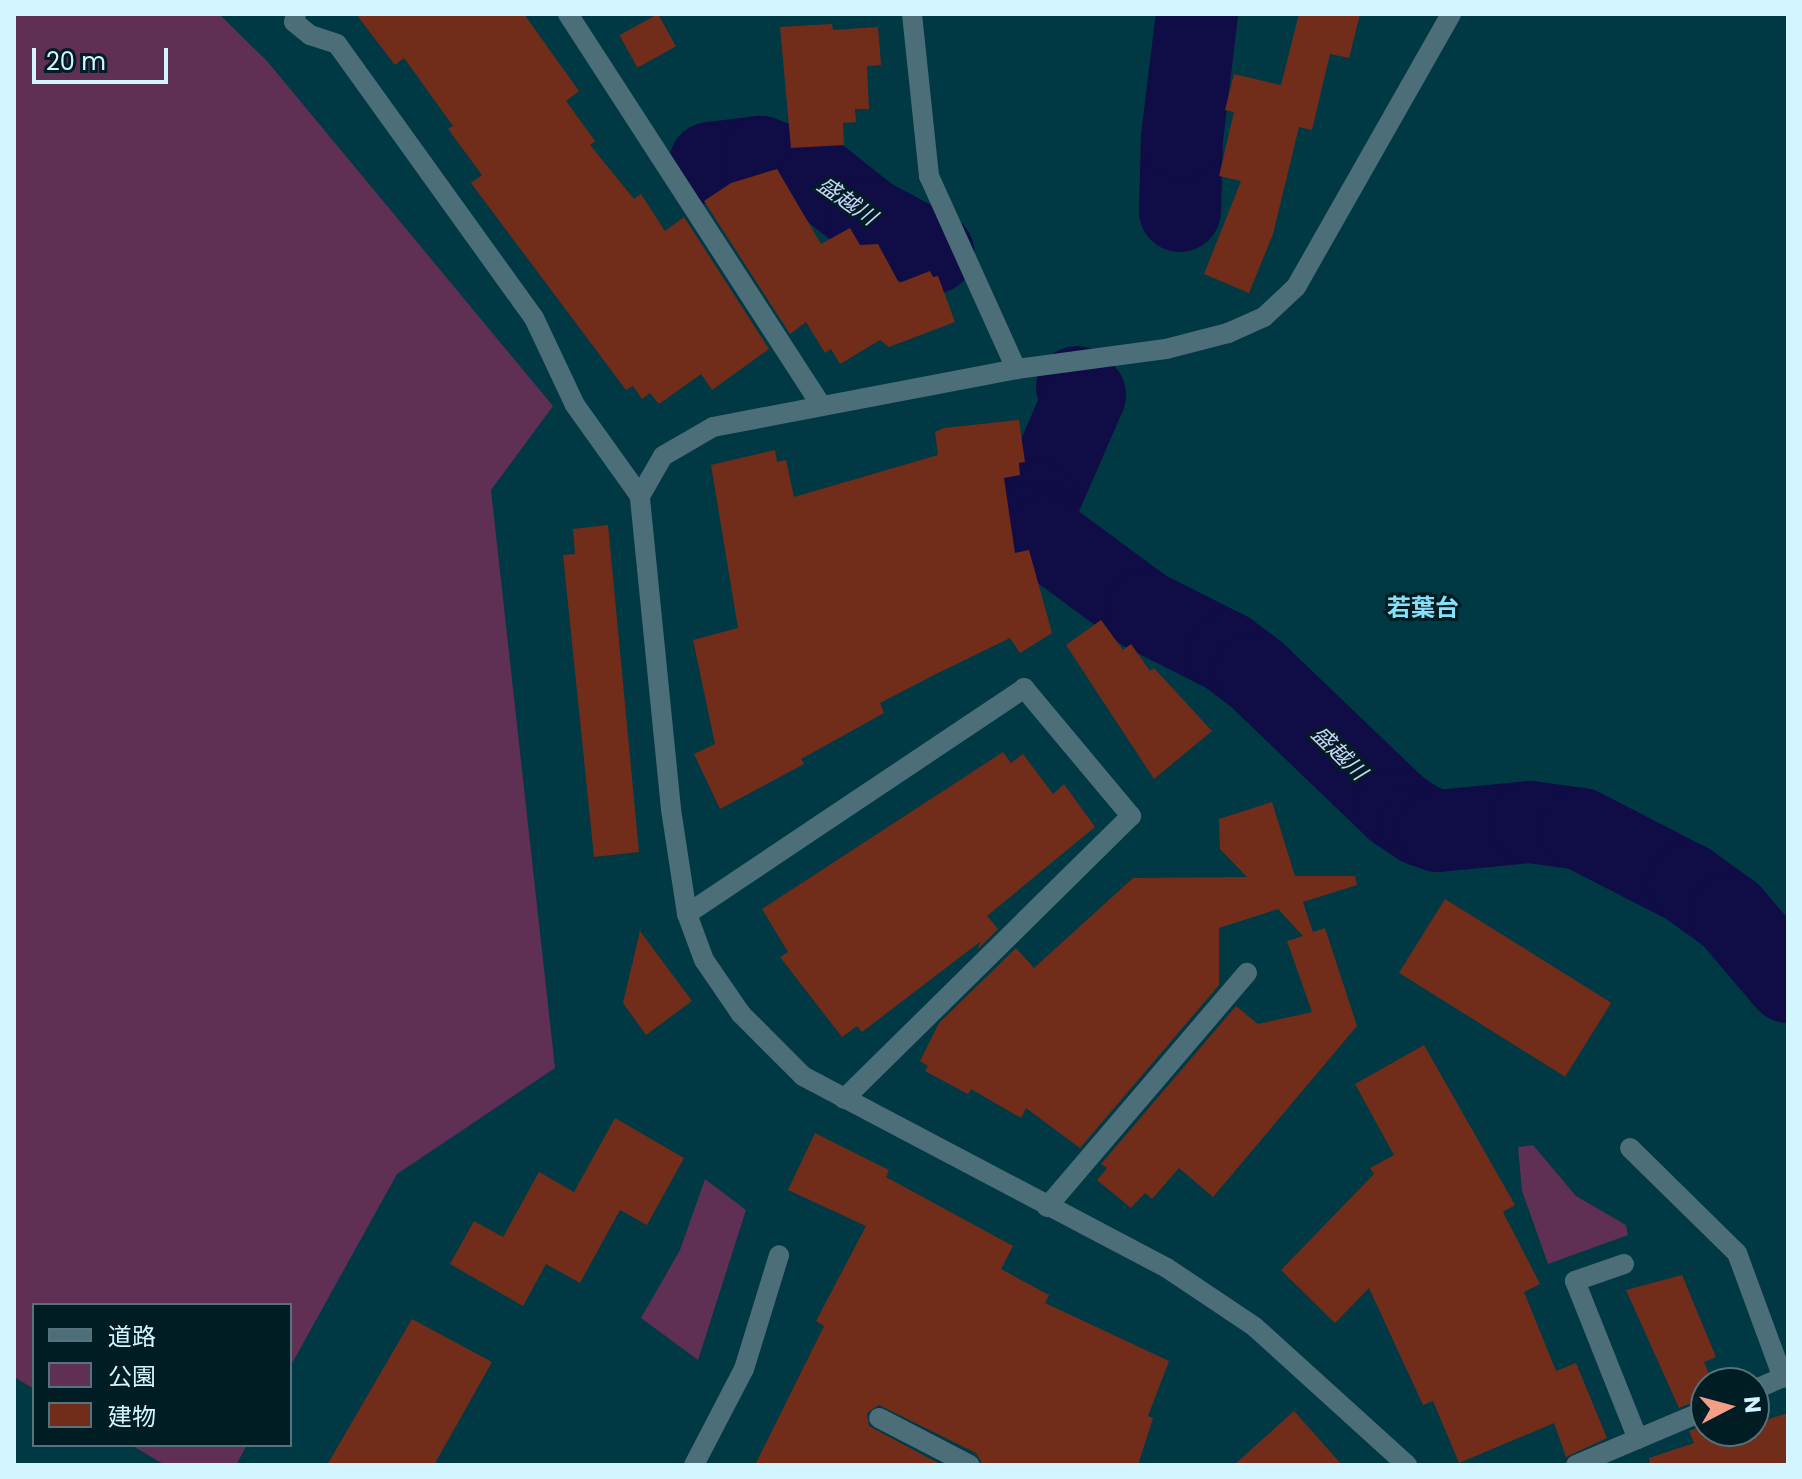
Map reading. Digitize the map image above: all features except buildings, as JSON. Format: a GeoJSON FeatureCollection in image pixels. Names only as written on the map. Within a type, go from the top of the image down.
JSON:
{"type":"FeatureCollection","features":[{"type":"Feature","properties":{"kind":"street"},"geometry":{"type":"LineString","coordinates":[[296,14],[294,22],[310,35],[337,44],[534,318],[575,405],[640,496],[671,809],[687,914],[704,960],[741,1014],[803,1076],[1167,1268],[1255,1327],[1407,1465]]}},
{"type":"Feature","properties":{"kind":"street"},"geometry":{"type":"LineString","coordinates":[[568,14],[821,405]]}},
{"type":"Feature","properties":{"kind":"street"},"geometry":{"type":"LineString","coordinates":[[912,14],[929,176],[1016,369]]}},
{"type":"Feature","properties":{"kind":"street"},"geometry":{"type":"LineString","coordinates":[[640,496],[663,456],[713,427],[1016,369],[1166,349],[1228,333],[1264,317],[1296,287],[1451,14]]}},
{"type":"Feature","properties":{"kind":"street"},"geometry":{"type":"LineString","coordinates":[[687,914],[1024,688],[1131,816],[844,1099]]}},
{"type":"Feature","properties":{"kind":"street"},"geometry":{"type":"LineString","coordinates":[[1047,1207],[1247,973]]}},
{"type":"Feature","properties":{"kind":"street"},"geometry":{"type":"LineString","coordinates":[[1630,1148],[1737,1253],[1786,1376]]}},
{"type":"Feature","properties":{"kind":"street"},"geometry":{"type":"LineString","coordinates":[[694,1465],[744,1369],[779,1255]]}},
{"type":"Feature","properties":{"kind":"street"},"geometry":{"type":"LineString","coordinates":[[1624,1264],[1575,1281],[1638,1439]]}},
{"type":"Feature","properties":{"kind":"street"},"geometry":{"type":"LineString","coordinates":[[1576,1465],[1690,1417]]}},
{"type":"Feature","properties":{"kind":"street"},"geometry":{"type":"LineString","coordinates":[[879,1418],[970,1465]]}},
{"type":"Feature","properties":{"kind":"green space"},"geometry":{"type":"Polygon","coordinates":[[[14,14],[219,14],[267,61],[553,406],[491,490],[555,1068],[397,1174],[292,1363],[292,1303],[32,1303],[32,1388],[14,1377],[14,14]]]}},
{"type":"Feature","properties":{"kind":"green space"},"geometry":{"type":"Polygon","coordinates":[[[1533,1145],[1576,1196],[1626,1225],[1628,1235],[1548,1264],[1522,1191],[1518,1147],[1533,1145]]]}},
{"type":"Feature","properties":{"kind":"green space"},"geometry":{"type":"Polygon","coordinates":[[[705,1179],[746,1210],[698,1360],[641,1318],[680,1250],[705,1179]]]}},
{"type":"Feature","properties":{"kind":"green space"},"geometry":{"type":"Polygon","coordinates":[[[134,1447],[246,1447],[236,1465],[165,1465],[134,1447]]]}},
{"type":"Feature","properties":{"kind":"waterway"},"geometry":{"type":"LineString","coordinates":[[1180,211],[1182,138],[1197,14]]}},
{"type":"Feature","properties":{"kind":"waterway","name":"盛越川"},"geometry":{"type":"LineString","coordinates":[[710,163],[761,157],[821,180],[870,219],[934,253]]}},
{"type":"Feature","properties":{"kind":"waterway","name":"盛越川"},"geometry":{"type":"LineString","coordinates":[[1077,387],[1085,395],[1038,503],[1035,521],[1043,536],[1145,611],[1228,653],[1255,673],[1397,809],[1421,825],[1438,831],[1530,822],[1581,829],[1688,884],[1731,915],[1788,982]]}},
{"type":"Feature","properties":{"kind":"district","name":"若葉台"},"geometry":{"type":"Point","coordinates":[1423,608]}}]}
